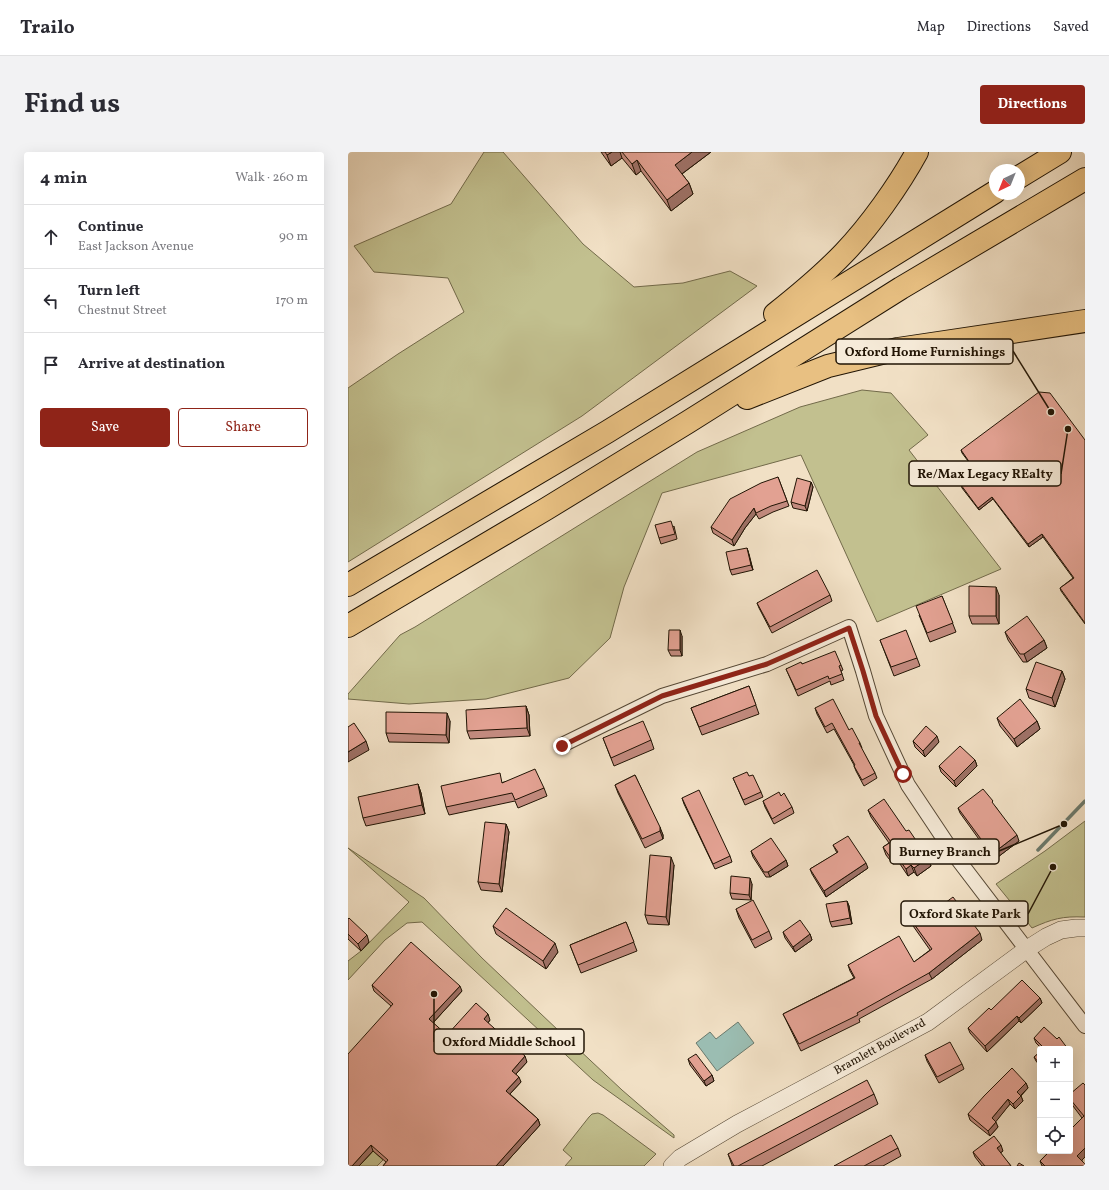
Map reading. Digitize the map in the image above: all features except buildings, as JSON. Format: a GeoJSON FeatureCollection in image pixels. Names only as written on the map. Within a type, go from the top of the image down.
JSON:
{"type":"FeatureCollection","features":[{"type":"Feature","properties":{"kind":"highway"},"geometry":{"type":"LineString","coordinates":[[715,364],[807,288],[845,253],[877,214],[910,166],[917,152]]}},
{"type":"Feature","properties":{"kind":"highway"},"geometry":{"type":"LineString","coordinates":[[1025,173],[1058,154]]}},
{"type":"Feature","properties":{"kind":"highway"},"geometry":{"type":"LineString","coordinates":[[348,626],[546,509],[901,288],[1082,180]]}},
{"type":"Feature","properties":{"kind":"highway"},"geometry":{"type":"LineString","coordinates":[[348,585],[600,436],[989,196]]}},
{"type":"Feature","properties":{"kind":"highway"},"geometry":{"type":"LineString","coordinates":[[688,422],[779,384],[828,366],[898,349],[1085,321]]}},
{"type":"Feature","properties":{"kind":"street"},"geometry":{"type":"LineString","coordinates":[[562,746],[662,696],[767,664],[849,628],[876,716],[908,785],[956,857],[1085,1026]]}},
{"type":"Feature","properties":{"kind":"street","name":"Bramlett Boulevard"},"geometry":{"type":"LineString","coordinates":[[680,1163],[737,1124],[928,1022],[1027,949],[1046,937],[1061,930],[1085,928]]}},
{"type":"Feature","properties":{"kind":"shaded area"},"geometry":{"type":"Polygon","coordinates":[[[484,152],[503,152],[583,244],[634,287],[683,283],[730,271],[757,286],[582,416],[348,562],[348,388],[464,312],[448,278],[374,272],[354,246],[451,204],[484,152]]]}},
{"type":"Feature","properties":{"kind":"shaded area"},"geometry":{"type":"Polygon","coordinates":[[[862,390],[891,393],[928,435],[909,450],[1001,569],[877,622],[801,455],[662,493],[624,587],[610,638],[569,678],[486,699],[409,704],[348,699],[348,694],[400,635],[697,452],[800,407],[862,390]]]}},
{"type":"Feature","properties":{"kind":"shaded area"},"geometry":{"type":"Polygon","coordinates":[[[1085,821],[1085,917],[1057,919],[1045,922],[1032,928],[996,884],[1045,851],[1085,821]]]}},
{"type":"Feature","properties":{"kind":"shaded area"},"geometry":{"type":"Polygon","coordinates":[[[348,848],[424,898],[482,958],[622,1090],[674,1135],[674,1138],[593,1080],[422,922],[407,923],[385,940],[348,980],[348,961],[361,951],[409,902],[348,848]]]}},
{"type":"Feature","properties":{"kind":"shaded area"},"geometry":{"type":"Polygon","coordinates":[[[598,1113],[603,1115],[656,1154],[644,1166],[565,1166],[572,1158],[563,1150],[589,1117],[592,1114],[598,1113]]]}},
{"type":"Feature","properties":{"kind":"shaded area"},"geometry":{"type":"Polygon","coordinates":[[[373,1151],[383,1160],[377,1166],[359,1166],[373,1151]]]}},
{"type":"Feature","properties":{"kind":"water"},"geometry":{"type":"Polygon","coordinates":[[[738,1022],[754,1043],[717,1071],[696,1043],[710,1032],[716,1039],[738,1022]]]}},
{"type":"Feature","properties":{"kind":"waterway"},"geometry":{"type":"LineString","coordinates":[[1038,850],[1085,801]]}},
{"type":"Feature","properties":{"kind":"place","name":"Oxford Home Furnishings"},"geometry":{"type":"Point","coordinates":[1051,412]}},
{"type":"Feature","properties":{"kind":"place","name":"Re/Max Legacy REalty"},"geometry":{"type":"Point","coordinates":[1068,429]}},
{"type":"Feature","properties":{"kind":"place","name":"Burney Branch"},"geometry":{"type":"Point","coordinates":[1064,824]}},
{"type":"Feature","properties":{"kind":"place","name":"Oxford Skate Park"},"geometry":{"type":"Point","coordinates":[1053,867]}},
{"type":"Feature","properties":{"kind":"place","name":"Oxford Middle School"},"geometry":{"type":"Point","coordinates":[434,994]}},
{"type":"Feature","properties":{"kind":"route"},"geometry":{"type":"LineString","coordinates":[[562,746],[662,696],[767,664],[849,628],[876,716],[903,774]]}}]}
